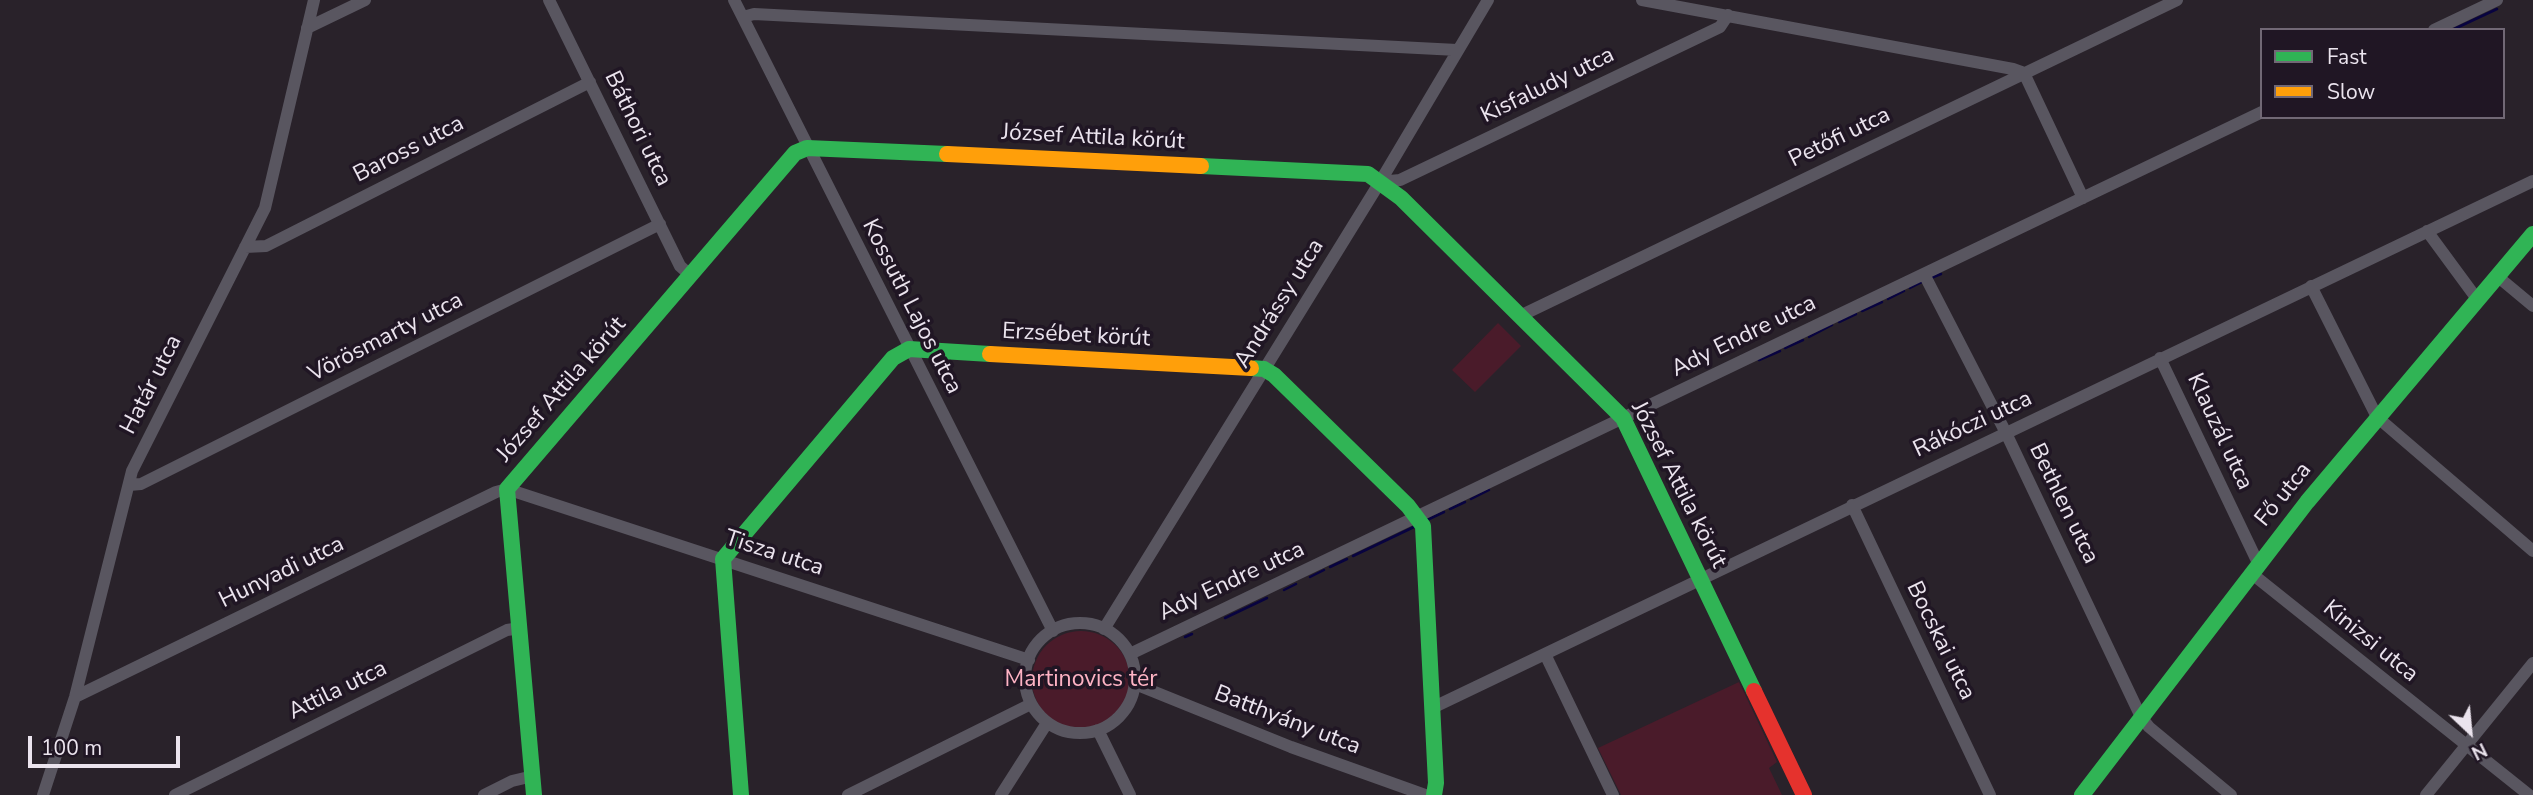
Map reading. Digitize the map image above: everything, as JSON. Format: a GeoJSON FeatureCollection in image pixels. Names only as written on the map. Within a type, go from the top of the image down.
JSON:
{"type":"FeatureCollection","features":[{"type":"Feature","properties":{"kind":"street","name":"Határ utca"},"geometry":{"type":"LineString","coordinates":[[43,795],[75,697],[132,471],[265,208],[314,0]]}},
{"type":"Feature","properties":{"kind":"street"},"geometry":{"type":"LineString","coordinates":[[307,28],[365,0]]}},
{"type":"Feature","properties":{"kind":"street","name":"Báthori utca"},"geometry":{"type":"LineString","coordinates":[[549,0],[680,266],[690,275]]}},
{"type":"Feature","properties":{"kind":"street","name":"Kossuth Lajos utca"},"geometry":{"type":"LineString","coordinates":[[734,0],[1053,631]]}},
{"type":"Feature","properties":{"kind":"street","name":"Andrássy utca"},"geometry":{"type":"LineString","coordinates":[[1104,629],[1380,182],[1488,0]]}},
{"type":"Feature","properties":{"kind":"street"},"geometry":{"type":"LineString","coordinates":[[1642,0],[2024,73],[2083,198]]}},
{"type":"Feature","properties":{"kind":"street","name":"Petőfi utca"},"geometry":{"type":"LineString","coordinates":[[1522,315],[2177,0]]}},
{"type":"Feature","properties":{"kind":"street"},"geometry":{"type":"LineString","coordinates":[[2438,28],[2497,0]]}},
{"type":"Feature","properties":{"kind":"street"},"geometry":{"type":"LineString","coordinates":[[743,17],[767,15],[1457,50]]}},
{"type":"Feature","properties":{"kind":"street","name":"Kisfaludy utca"},"geometry":{"type":"LineString","coordinates":[[1380,182],[1400,180],[1485,140],[1720,27],[1728,15]]}},
{"type":"Feature","properties":{"kind":"street","name":"Baross utca"},"geometry":{"type":"LineString","coordinates":[[245,247],[266,246],[590,82]]}},
{"type":"Feature","properties":{"kind":"street","name":"Ady Endre utca"},"geometry":{"type":"LineString","coordinates":[[1130,654],[2260,113]]}},
{"type":"Feature","properties":{"kind":"street","name":"József Attila körút"},"geometry":{"type":"LineString","coordinates":[[534,795],[507,489],[795,153],[807,148],[1367,174],[1380,182],[1522,315],[1623,418],[1804,795]]}},
{"type":"Feature","properties":{"kind":"street","name":"Rákóczi utca"},"geometry":{"type":"LineString","coordinates":[[1432,708],[2533,181]]}},
{"type":"Feature","properties":{"kind":"street","name":"Vörösmarty utca"},"geometry":{"type":"LineString","coordinates":[[129,485],[141,484],[660,224]]}},
{"type":"Feature","properties":{"kind":"street"},"geometry":{"type":"LineString","coordinates":[[2427,231],[2477,299]]}},
{"type":"Feature","properties":{"kind":"street","name":"Fő utca"},"geometry":{"type":"LineString","coordinates":[[2082,795],[2255,568],[2377,417],[2533,234]]}},
{"type":"Feature","properties":{"kind":"street","name":"Bethlen utca"},"geometry":{"type":"LineString","coordinates":[[1924,274],[2006,433],[2141,717]]}},
{"type":"Feature","properties":{"kind":"street"},"geometry":{"type":"LineString","coordinates":[[2497,276],[2533,306]]}},
{"type":"Feature","properties":{"kind":"street"},"geometry":{"type":"LineString","coordinates":[[2311,286],[2377,417],[2533,551]]}},
{"type":"Feature","properties":{"kind":"street"},"geometry":{"type":"LineString","coordinates":[[741,795],[723,559],[893,358],[909,349]]}},
{"type":"Feature","properties":{"kind":"street","name":"Erzsébet körút"},"geometry":{"type":"LineString","coordinates":[[909,349],[1264,369]]}},
{"type":"Feature","properties":{"kind":"street","name":"Klauzál utca"},"geometry":{"type":"LineString","coordinates":[[2160,358],[2255,568]]}},
{"type":"Feature","properties":{"kind":"street"},"geometry":{"type":"LineString","coordinates":[[1264,369],[1418,517],[1426,538],[1436,783],[1434,795]]}},
{"type":"Feature","properties":{"kind":"street","name":"Tisza utca"},"geometry":{"type":"LineString","coordinates":[[507,489],[1028,660]]}},
{"type":"Feature","properties":{"kind":"street","name":"Hunyadi utca"},"geometry":{"type":"LineString","coordinates":[[75,697],[507,489]]}},
{"type":"Feature","properties":{"kind":"street","name":"Bocskai utca"},"geometry":{"type":"LineString","coordinates":[[1852,505],[1990,795]]}},
{"type":"Feature","properties":{"kind":"street","name":"Kinizsi utca"},"geometry":{"type":"LineString","coordinates":[[2255,568],[2529,795]]}},
{"type":"Feature","properties":{"kind":"street"},"geometry":{"type":"LineString","coordinates":[[1087,624],[1104,629],[1115,636],[1130,654],[1135,684],[1123,713],[1098,730],[1081,733],[1063,731],[1048,723],[1031,704],[1026,690],[1028,660],[1035,647],[1053,631],[1070,625],[1087,624]]}},
{"type":"Feature","properties":{"kind":"street","name":"Attila utca"},"geometry":{"type":"LineString","coordinates":[[175,795],[507,630],[520,628]]}},
{"type":"Feature","properties":{"kind":"street"},"geometry":{"type":"LineString","coordinates":[[1545,654],[1614,795]]}},
{"type":"Feature","properties":{"kind":"street"},"geometry":{"type":"LineString","coordinates":[[2426,795],[2533,663]]}},
{"type":"Feature","properties":{"kind":"street","name":"Batthyány utca"},"geometry":{"type":"LineString","coordinates":[[1135,684],[1291,747],[1425,795]]}},
{"type":"Feature","properties":{"kind":"street"},"geometry":{"type":"LineString","coordinates":[[848,795],[1031,704]]}},
{"type":"Feature","properties":{"kind":"street"},"geometry":{"type":"LineString","coordinates":[[2141,717],[2149,727],[2231,795]]}},
{"type":"Feature","properties":{"kind":"street"},"geometry":{"type":"LineString","coordinates":[[1001,795],[1035,737],[1048,723]]}},
{"type":"Feature","properties":{"kind":"street"},"geometry":{"type":"LineString","coordinates":[[1098,730],[1130,795]]}},
{"type":"Feature","properties":{"kind":"street"},"geometry":{"type":"LineString","coordinates":[[484,795],[512,781],[533,776]]}},
{"type":"Feature","properties":{"kind":"green space"},"geometry":{"type":"Polygon","coordinates":[[[1498,323],[1521,346],[1475,392],[1452,370],[1498,323]]]}},
{"type":"Feature","properties":{"kind":"green space","name":"Martinovics tér"},"geometry":{"type":"Polygon","coordinates":[[[1081,631],[1100,634],[1116,645],[1127,661],[1130,680],[1127,699],[1116,715],[1100,726],[1081,729],[1062,726],[1046,715],[1035,699],[1032,680],[1035,661],[1046,645],[1062,634],[1081,631]]]}},
{"type":"Feature","properties":{"kind":"green space"},"geometry":{"type":"Polygon","coordinates":[[[1739,682],[1777,762],[1769,768],[1782,795],[1621,795],[1598,748],[1739,682]]]}},
{"type":"Feature","properties":{"kind":"waterway"},"geometry":{"type":"LineString","coordinates":[[2456,28],[2497,9]]}},
{"type":"Feature","properties":{"kind":"waterway"},"geometry":{"type":"LineString","coordinates":[[1931,278],[1941,274]]}},
{"type":"Feature","properties":{"kind":"waterway"},"geometry":{"type":"LineString","coordinates":[[1910,288],[1922,282]]}},
{"type":"Feature","properties":{"kind":"waterway"},"geometry":{"type":"LineString","coordinates":[[1888,299],[1904,291]]}},
{"type":"Feature","properties":{"kind":"waterway"},"geometry":{"type":"LineString","coordinates":[[1862,311],[1882,302]]}},
{"type":"Feature","properties":{"kind":"waterway"},"geometry":{"type":"LineString","coordinates":[[1839,322],[1856,314]]}},
{"type":"Feature","properties":{"kind":"waterway"},"geometry":{"type":"LineString","coordinates":[[1809,337],[1832,325]]}},
{"type":"Feature","properties":{"kind":"waterway"},"geometry":{"type":"LineString","coordinates":[[1785,348],[1803,340]]}},
{"type":"Feature","properties":{"kind":"waterway"},"geometry":{"type":"LineString","coordinates":[[1759,360],[1780,351]]}},
{"type":"Feature","properties":{"kind":"waterway"},"geometry":{"type":"LineString","coordinates":[[1471,499],[1489,490]]}},
{"type":"Feature","properties":{"kind":"waterway"},"geometry":{"type":"LineString","coordinates":[[1450,509],[1465,502]]}},
{"type":"Feature","properties":{"kind":"waterway"},"geometry":{"type":"LineString","coordinates":[[1427,520],[1444,512]]}},
{"type":"Feature","properties":{"kind":"waterway"},"geometry":{"type":"LineString","coordinates":[[1353,556],[1416,526]]}},
{"type":"Feature","properties":{"kind":"waterway"},"geometry":{"type":"LineString","coordinates":[[1330,567],[1347,559]]}},
{"type":"Feature","properties":{"kind":"waterway"},"geometry":{"type":"LineString","coordinates":[[1310,577],[1324,570]]}},
{"type":"Feature","properties":{"kind":"waterway"},"geometry":{"type":"LineString","coordinates":[[1284,590],[1296,584]]}},
{"type":"Feature","properties":{"kind":"waterway"},"geometry":{"type":"LineString","coordinates":[[1225,618],[1267,598]]}},
{"type":"Feature","properties":{"kind":"waterway"},"geometry":{"type":"LineString","coordinates":[[1185,637],[1192,634]]}},
{"type":"Feature","properties":{"kind":"traffic: fast"},"geometry":{"type":"LineString","coordinates":[[534,795],[507,489],[795,153],[807,148],[947,154]]}},
{"type":"Feature","properties":{"kind":"traffic: fast"},"geometry":{"type":"LineString","coordinates":[[1201,166],[1368,174],[1401,198],[1623,418],[1754,691]]}},
{"type":"Feature","properties":{"kind":"traffic: fast"},"geometry":{"type":"LineString","coordinates":[[2082,795],[2307,502],[2533,234]]}},
{"type":"Feature","properties":{"kind":"traffic: fast"},"geometry":{"type":"LineString","coordinates":[[741,795],[723,559],[893,358],[909,349],[990,354]]}},
{"type":"Feature","properties":{"kind":"traffic: fast"},"geometry":{"type":"LineString","coordinates":[[1251,368],[1264,369],[1274,375],[1408,506],[1423,526],[1436,783],[1434,795]]}},
{"type":"Feature","properties":{"kind":"traffic: slow"},"geometry":{"type":"LineString","coordinates":[[947,154],[1201,166]]}},
{"type":"Feature","properties":{"kind":"traffic: slow"},"geometry":{"type":"LineString","coordinates":[[990,354],[1251,368]]}},
{"type":"Feature","properties":{"kind":"traffic: jam"},"geometry":{"type":"LineString","coordinates":[[1754,691],[1804,795]]}}]}
